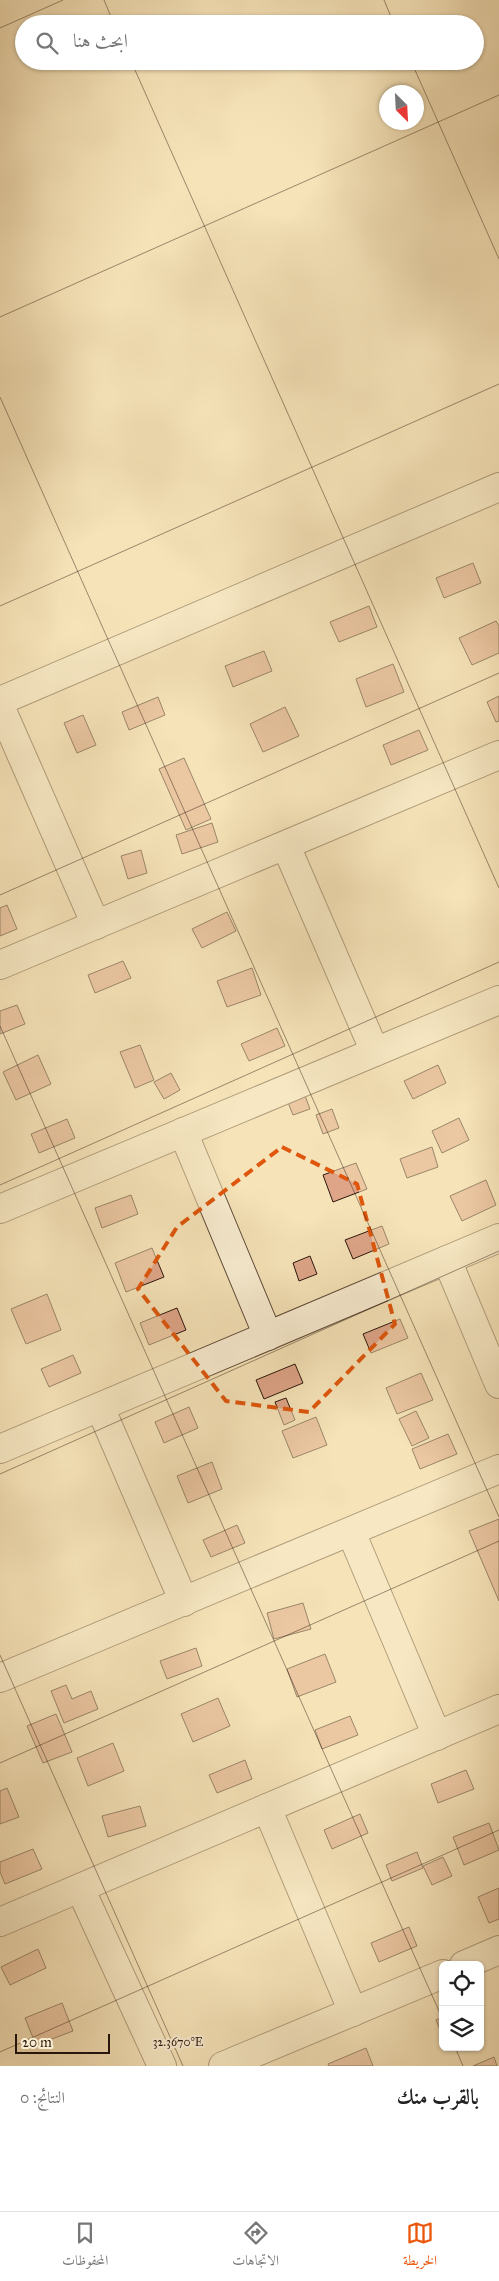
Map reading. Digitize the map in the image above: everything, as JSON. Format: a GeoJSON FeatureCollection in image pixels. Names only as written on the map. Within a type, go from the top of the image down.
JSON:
{"type":"FeatureCollection","features":[{"type":"Feature","properties":{"kind":"street"},"geometry":{"type":"LineString","coordinates":[[0,701],[499,488]]}},
{"type":"Feature","properties":{"kind":"street"},"geometry":{"type":"LineString","coordinates":[[0,706],[96,925]]}},
{"type":"Feature","properties":{"kind":"street"},"geometry":{"type":"LineString","coordinates":[[0,965],[499,755]]}},
{"type":"Feature","properties":{"kind":"street"},"geometry":{"type":"LineString","coordinates":[[286,846],[375,1052]]}},
{"type":"Feature","properties":{"kind":"street"},"geometry":{"type":"LineString","coordinates":[[3,1200],[183,1132],[499,1000]]}},
{"type":"Feature","properties":{"kind":"street"},"geometry":{"type":"LineString","coordinates":[[183,1132],[268,1336]]}},
{"type":"Feature","properties":{"kind":"street"},"geometry":{"type":"LineString","coordinates":[[0,1449],[499,1238]]}},
{"type":"Feature","properties":{"kind":"street"},"geometry":{"type":"LineString","coordinates":[[447,1260],[499,1384]]}},
{"type":"Feature","properties":{"kind":"street"},"geometry":{"type":"LineString","coordinates":[[100,1407],[184,1602]]}},
{"type":"Feature","properties":{"kind":"street"},"geometry":{"type":"LineString","coordinates":[[0,1678],[499,1469]]}},
{"type":"Feature","properties":{"kind":"street"},"geometry":{"type":"LineString","coordinates":[[351,1532],[437,1736]]}},
{"type":"Feature","properties":{"kind":"street"},"geometry":{"type":"LineString","coordinates":[[0,1922],[499,1709]]}},
{"type":"Feature","properties":{"kind":"street"},"geometry":{"type":"LineString","coordinates":[[267,1808],[352,2012]]}},
{"type":"Feature","properties":{"kind":"street"},"geometry":{"type":"LineString","coordinates":[[80,1888],[162,2066]]}},
{"type":"Feature","properties":{"kind":"street"},"geometry":{"type":"LineString","coordinates":[[473,1961],[499,1950]]}},
{"type":"Feature","properties":{"kind":"street"},"geometry":{"type":"LineString","coordinates":[[223,2066],[439,1976]]}},
{"type":"Feature","properties":{"kind":"highlighted area"},"geometry":{"type":"Polygon","coordinates":[[[282,1147],[357,1184],[395,1324],[309,1412],[226,1401],[138,1289],[177,1227],[282,1147]]]}},
{"type":"Feature","properties":{"kind":"building"},"geometry":{"type":"Polygon","coordinates":[[[473,563],[481,583],[444,598],[436,578],[473,563]]]}},
{"type":"Feature","properties":{"kind":"building"},"geometry":{"type":"Polygon","coordinates":[[[369,606],[377,627],[339,642],[330,622],[369,606]]]}},
{"type":"Feature","properties":{"kind":"building"},"geometry":{"type":"Polygon","coordinates":[[[496,621],[499,626],[499,653],[472,665],[459,638],[496,621]]]}},
{"type":"Feature","properties":{"kind":"building"},"geometry":{"type":"Polygon","coordinates":[[[264,651],[272,671],[233,687],[225,666],[264,651]]]}},
{"type":"Feature","properties":{"kind":"building"},"geometry":{"type":"Polygon","coordinates":[[[393,664],[404,692],[366,707],[356,679],[393,664]]]}},
{"type":"Feature","properties":{"kind":"building"},"geometry":{"type":"Polygon","coordinates":[[[499,696],[499,721],[496,722],[487,702],[499,696]]]}},
{"type":"Feature","properties":{"kind":"building"},"geometry":{"type":"Polygon","coordinates":[[[158,697],[165,715],[129,730],[122,712],[158,697]]]}},
{"type":"Feature","properties":{"kind":"building"},"geometry":{"type":"Polygon","coordinates":[[[285,707],[299,736],[263,752],[250,724],[285,707]]]}},
{"type":"Feature","properties":{"kind":"building"},"geometry":{"type":"Polygon","coordinates":[[[83,715],[96,745],[77,753],[64,723],[83,715]]]}},
{"type":"Feature","properties":{"kind":"building"},"geometry":{"type":"Polygon","coordinates":[[[419,730],[428,750],[391,765],[383,745],[419,730]]]}},
{"type":"Feature","properties":{"kind":"building"},"geometry":{"type":"Polygon","coordinates":[[[184,758],[211,819],[186,830],[159,769],[184,758]]]}},
{"type":"Feature","properties":{"kind":"building"},"geometry":{"type":"Polygon","coordinates":[[[212,823],[218,842],[182,854],[176,835],[212,823]]]}},
{"type":"Feature","properties":{"kind":"building"},"geometry":{"type":"Polygon","coordinates":[[[141,850],[147,873],[128,879],[121,856],[141,850]]]}},
{"type":"Feature","properties":{"kind":"building"},"geometry":{"type":"Polygon","coordinates":[[[7,905],[17,929],[0,936],[0,908],[7,905]]]}},
{"type":"Feature","properties":{"kind":"building"},"geometry":{"type":"Polygon","coordinates":[[[227,912],[236,931],[202,948],[192,929],[227,912]]]}},
{"type":"Feature","properties":{"kind":"building"},"geometry":{"type":"Polygon","coordinates":[[[123,961],[131,978],[95,993],[88,975],[123,961]]]}},
{"type":"Feature","properties":{"kind":"building"},"geometry":{"type":"Polygon","coordinates":[[[252,968],[261,995],[227,1007],[217,981],[252,968]]]}},
{"type":"Feature","properties":{"kind":"building"},"geometry":{"type":"Polygon","coordinates":[[[17,1005],[25,1024],[0,1034],[0,1011],[17,1005]]]}},
{"type":"Feature","properties":{"kind":"building"},"geometry":{"type":"Polygon","coordinates":[[[277,1028],[285,1046],[249,1061],[241,1044],[277,1028]]]}},
{"type":"Feature","properties":{"kind":"building"},"geometry":{"type":"Polygon","coordinates":[[[140,1045],[154,1080],[135,1088],[120,1052],[140,1045]]]}},
{"type":"Feature","properties":{"kind":"building"},"geometry":{"type":"Polygon","coordinates":[[[38,1055],[51,1084],[16,1100],[3,1072],[38,1055]]]}},
{"type":"Feature","properties":{"kind":"building"},"geometry":{"type":"Polygon","coordinates":[[[438,1065],[446,1083],[413,1099],[404,1081],[438,1065]]]}},
{"type":"Feature","properties":{"kind":"building"},"geometry":{"type":"Polygon","coordinates":[[[171,1073],[180,1090],[164,1099],[154,1082],[171,1073]]]}},
{"type":"Feature","properties":{"kind":"building"},"geometry":{"type":"Polygon","coordinates":[[[302,1088],[310,1109],[293,1115],[285,1095],[302,1088]]]}},
{"type":"Feature","properties":{"kind":"building"},"geometry":{"type":"Polygon","coordinates":[[[332,1109],[339,1128],[323,1134],[316,1115],[332,1109]]]}},
{"type":"Feature","properties":{"kind":"building"},"geometry":{"type":"Polygon","coordinates":[[[459,1118],[469,1140],[442,1153],[432,1131],[459,1118]]]}},
{"type":"Feature","properties":{"kind":"building"},"geometry":{"type":"Polygon","coordinates":[[[67,1119],[75,1138],[39,1153],[31,1134],[67,1119]]]}},
{"type":"Feature","properties":{"kind":"building"},"geometry":{"type":"Polygon","coordinates":[[[432,1147],[438,1167],[407,1178],[400,1159],[432,1147]]]}},
{"type":"Feature","properties":{"kind":"building"},"geometry":{"type":"Polygon","coordinates":[[[356,1163],[367,1189],[333,1202],[323,1175],[356,1163]]]}},
{"type":"Feature","properties":{"kind":"building"},"geometry":{"type":"Polygon","coordinates":[[[486,1180],[496,1205],[462,1221],[450,1196],[486,1180]]]}},
{"type":"Feature","properties":{"kind":"building"},"geometry":{"type":"Polygon","coordinates":[[[131,1195],[138,1214],[102,1228],[95,1208],[131,1195]]]}},
{"type":"Feature","properties":{"kind":"building"},"geometry":{"type":"Polygon","coordinates":[[[382,1226],[389,1244],[353,1259],[345,1240],[382,1226]]]}},
{"type":"Feature","properties":{"kind":"building"},"geometry":{"type":"Polygon","coordinates":[[[152,1248],[164,1277],[126,1292],[115,1263],[152,1248]]]}},
{"type":"Feature","properties":{"kind":"building"},"geometry":{"type":"Polygon","coordinates":[[[310,1256],[317,1274],[299,1281],[293,1263],[310,1256]]]}},
{"type":"Feature","properties":{"kind":"building"},"geometry":{"type":"Polygon","coordinates":[[[47,1294],[61,1330],[26,1344],[11,1309],[47,1294]]]}},
{"type":"Feature","properties":{"kind":"building"},"geometry":{"type":"Polygon","coordinates":[[[177,1308],[186,1330],[149,1345],[140,1323],[177,1308]]]}},
{"type":"Feature","properties":{"kind":"building"},"geometry":{"type":"Polygon","coordinates":[[[400,1319],[408,1338],[371,1353],[363,1334],[400,1319]]]}},
{"type":"Feature","properties":{"kind":"building"},"geometry":{"type":"Polygon","coordinates":[[[73,1355],[81,1373],[49,1387],[41,1369],[73,1355]]]}},
{"type":"Feature","properties":{"kind":"building"},"geometry":{"type":"Polygon","coordinates":[[[295,1364],[303,1383],[264,1399],[256,1380],[295,1364]]]}},
{"type":"Feature","properties":{"kind":"building"},"geometry":{"type":"Polygon","coordinates":[[[421,1373],[433,1400],[397,1414],[386,1388],[421,1373]]]}},
{"type":"Feature","properties":{"kind":"building"},"geometry":{"type":"Polygon","coordinates":[[[286,1398],[295,1420],[284,1425],[275,1402],[286,1398]]]}},
{"type":"Feature","properties":{"kind":"building"},"geometry":{"type":"Polygon","coordinates":[[[189,1407],[198,1428],[164,1443],[155,1422],[189,1407]]]}},
{"type":"Feature","properties":{"kind":"building"},"geometry":{"type":"Polygon","coordinates":[[[416,1411],[429,1438],[412,1446],[399,1419],[416,1411]]]}},
{"type":"Feature","properties":{"kind":"building"},"geometry":{"type":"Polygon","coordinates":[[[316,1417],[327,1445],[293,1458],[282,1431],[316,1417]]]}},
{"type":"Feature","properties":{"kind":"building"},"geometry":{"type":"Polygon","coordinates":[[[448,1434],[457,1454],[420,1469],[412,1449],[448,1434]]]}},
{"type":"Feature","properties":{"kind":"building"},"geometry":{"type":"Polygon","coordinates":[[[212,1462],[222,1489],[188,1503],[177,1476],[212,1462]]]}},
{"type":"Feature","properties":{"kind":"building"},"geometry":{"type":"Polygon","coordinates":[[[499,1519],[499,1601],[469,1531],[499,1519]]]}},
{"type":"Feature","properties":{"kind":"building"},"geometry":{"type":"Polygon","coordinates":[[[237,1525],[245,1543],[211,1557],[203,1540],[237,1525]]]}},
{"type":"Feature","properties":{"kind":"building"},"geometry":{"type":"Polygon","coordinates":[[[303,1603],[311,1629],[274,1639],[267,1613],[303,1603]]]}},
{"type":"Feature","properties":{"kind":"building"},"geometry":{"type":"Polygon","coordinates":[[[196,1648],[202,1666],[167,1679],[160,1661],[196,1648]]]}},
{"type":"Feature","properties":{"kind":"building"},"geometry":{"type":"Polygon","coordinates":[[[325,1654],[336,1682],[297,1697],[287,1669],[325,1654]]]}},
{"type":"Feature","properties":{"kind":"building"},"geometry":{"type":"Polygon","coordinates":[[[66,1685],[72,1699],[91,1691],[98,1709],[64,1723],[51,1691],[66,1685]]]}},
{"type":"Feature","properties":{"kind":"building"},"geometry":{"type":"Polygon","coordinates":[[[218,1698],[230,1726],[193,1742],[181,1714],[218,1698]]]}},
{"type":"Feature","properties":{"kind":"building"},"geometry":{"type":"Polygon","coordinates":[[[56,1714],[72,1752],[43,1763],[27,1726],[56,1714]]]}},
{"type":"Feature","properties":{"kind":"building"},"geometry":{"type":"Polygon","coordinates":[[[350,1716],[358,1735],[322,1749],[315,1730],[350,1716]]]}},
{"type":"Feature","properties":{"kind":"building"},"geometry":{"type":"Polygon","coordinates":[[[113,1743],[124,1771],[88,1786],[77,1758],[113,1743]]]}},
{"type":"Feature","properties":{"kind":"building"},"geometry":{"type":"Polygon","coordinates":[[[245,1760],[252,1779],[217,1793],[209,1775],[245,1760]]]}},
{"type":"Feature","properties":{"kind":"building"},"geometry":{"type":"Polygon","coordinates":[[[466,1770],[474,1789],[438,1803],[431,1784],[466,1770]]]}},
{"type":"Feature","properties":{"kind":"building"},"geometry":{"type":"Polygon","coordinates":[[[7,1788],[19,1817],[0,1824],[0,1791],[7,1788]]]}},
{"type":"Feature","properties":{"kind":"building"},"geometry":{"type":"Polygon","coordinates":[[[140,1806],[146,1826],[108,1837],[102,1816],[140,1806]]]}},
{"type":"Feature","properties":{"kind":"building"},"geometry":{"type":"Polygon","coordinates":[[[360,1814],[368,1833],[332,1849],[324,1830],[360,1814]]]}},
{"type":"Feature","properties":{"kind":"building"},"geometry":{"type":"Polygon","coordinates":[[[489,1823],[499,1850],[464,1865],[453,1837],[489,1823]]]}},
{"type":"Feature","properties":{"kind":"building"},"geometry":{"type":"Polygon","coordinates":[[[33,1849],[42,1869],[5,1884],[0,1872],[0,1862],[33,1849]]]}},
{"type":"Feature","properties":{"kind":"building"},"geometry":{"type":"Polygon","coordinates":[[[417,1852],[423,1868],[392,1881],[386,1865],[417,1852]]]}},
{"type":"Feature","properties":{"kind":"building"},"geometry":{"type":"Polygon","coordinates":[[[443,1857],[452,1876],[432,1885],[423,1866],[443,1857]]]}},
{"type":"Feature","properties":{"kind":"building"},"geometry":{"type":"Polygon","coordinates":[[[499,1888],[499,1919],[489,1923],[478,1897],[499,1888]]]}},
{"type":"Feature","properties":{"kind":"building"},"geometry":{"type":"Polygon","coordinates":[[[409,1927],[417,1946],[379,1962],[371,1943],[409,1927]]]}},
{"type":"Feature","properties":{"kind":"building"},"geometry":{"type":"Polygon","coordinates":[[[38,1949],[46,1968],[10,1985],[1,1967],[38,1949]]]}},
{"type":"Feature","properties":{"kind":"building"},"geometry":{"type":"Polygon","coordinates":[[[62,2003],[73,2031],[36,2045],[25,2018],[62,2003]]]}},
{"type":"Feature","properties":{"kind":"building"},"geometry":{"type":"Polygon","coordinates":[[[366,2048],[373,2066],[329,2066],[328,2064],[366,2048]]]}},
{"type":"Feature","properties":{"kind":"building"},"geometry":{"type":"Polygon","coordinates":[[[494,2057],[497,2066],[473,2066],[494,2057]]]}}]}
